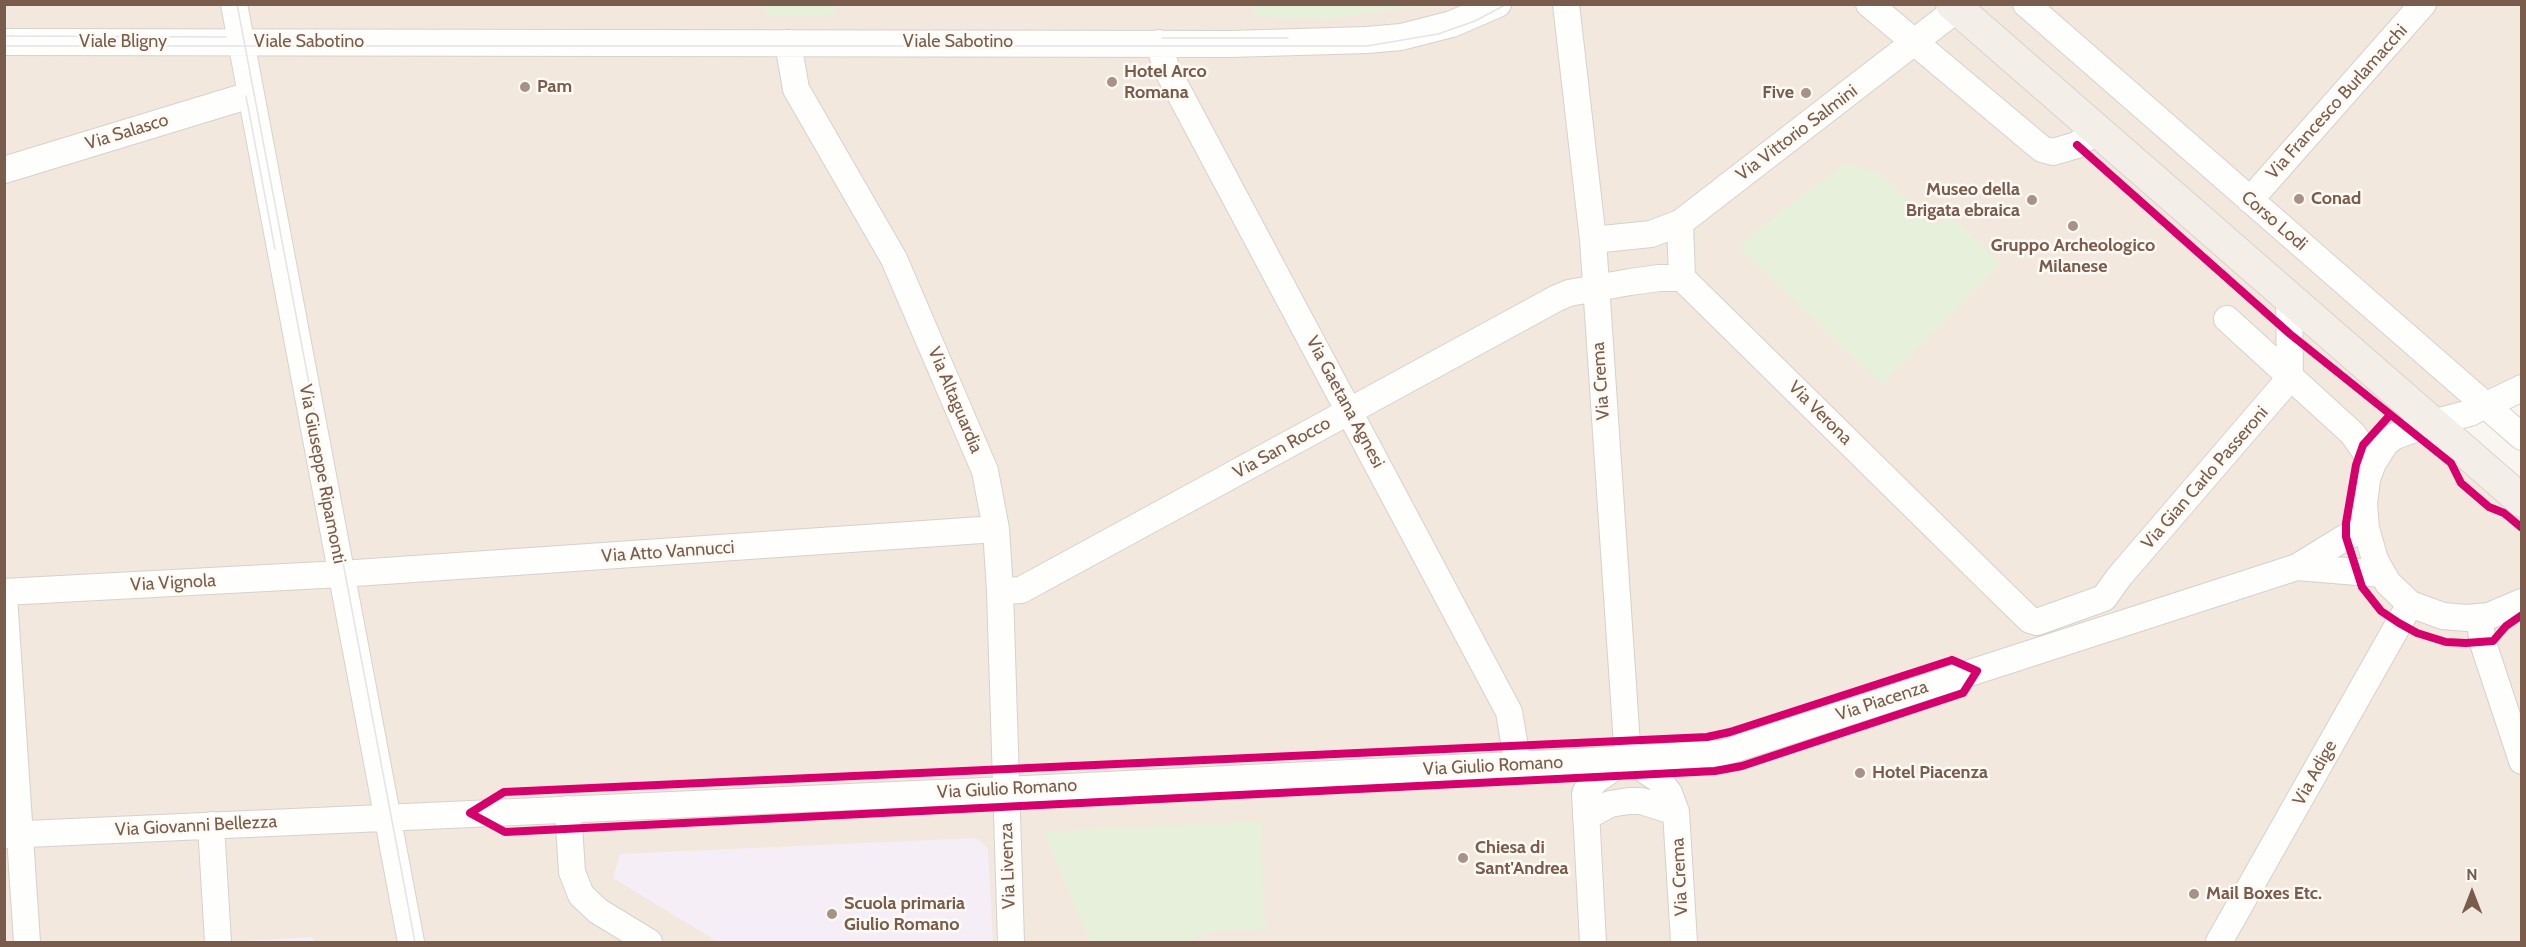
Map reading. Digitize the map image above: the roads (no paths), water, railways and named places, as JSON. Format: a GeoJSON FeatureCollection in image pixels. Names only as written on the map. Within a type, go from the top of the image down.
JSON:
{"type":"FeatureCollection","features":[{"type":"Feature","properties":{"kind":"main road"},"geometry":{"type":"LineString","coordinates":[[1954,7],[2522,501]]}},
{"type":"Feature","properties":{"kind":"street","name":"Via Giuseppe Ripamonti"},"geometry":{"type":"LineString","coordinates":[[234,4],[411,942]]}},
{"type":"Feature","properties":{"kind":"street","name":"Viale Sabotino"},"geometry":{"type":"LineString","coordinates":[[241,42],[1230,44],[1367,40],[1401,37],[1452,24],[1498,4]]}},
{"type":"Feature","properties":{"kind":"street","name":"Via Crema"},"geometry":{"type":"LineString","coordinates":[[1566,4],[1593,240],[1628,759],[1658,779],[1669,793],[1676,812],[1684,942]]}},
{"type":"Feature","properties":{"kind":"street"},"geometry":{"type":"LineString","coordinates":[[1869,4],[2042,149],[2053,152],[2078,145],[2096,130]]}},
{"type":"Feature","properties":{"kind":"street","name":"Corso Lodi"},"geometry":{"type":"LineString","coordinates":[[2026,4],[2522,437]]}},
{"type":"Feature","properties":{"kind":"street","name":"Via Francesco Burlamacchi"},"geometry":{"type":"LineString","coordinates":[[2250,200],[2423,4]]}},
{"type":"Feature","properties":{"kind":"street"},"geometry":{"type":"LineString","coordinates":[[1914,44],[1954,7]]}},
{"type":"Feature","properties":{"kind":"street","name":"Viale Bligny"},"geometry":{"type":"LineString","coordinates":[[4,42],[241,42]]}},
{"type":"Feature","properties":{"kind":"street","name":"Via Altaguardia"},"geometry":{"type":"LineString","coordinates":[[788,43],[796,89],[894,259],[986,471],[996,529],[1000,591],[1005,790]]}},
{"type":"Feature","properties":{"kind":"street","name":"Via Gaetana Agnesi"},"geometry":{"type":"LineString","coordinates":[[1159,43],[1166,68],[1509,712],[1518,765]]}},
{"type":"Feature","properties":{"kind":"street","name":"Via Vittorio Salmini"},"geometry":{"type":"LineString","coordinates":[[1593,240],[1651,234],[1680,223],[1914,44]]}},
{"type":"Feature","properties":{"kind":"street","name":"Via Salasco"},"geometry":{"type":"LineString","coordinates":[[4,171],[250,95]]}},
{"type":"Feature","properties":{"kind":"street"},"geometry":{"type":"LineString","coordinates":[[1596,288],[1659,278],[1682,278],[1680,223]]}},
{"type":"Feature","properties":{"kind":"street","name":"Via Verona"},"geometry":{"type":"LineString","coordinates":[[1682,278],[2030,620],[2037,622],[2097,602],[2104,598],[2119,578]]}},
{"type":"Feature","properties":{"kind":"street","name":"Via San Rocco"},"geometry":{"type":"LineString","coordinates":[[1000,591],[1021,590],[1557,298],[1596,288]]}},
{"type":"Feature","properties":{"kind":"street"},"geometry":{"type":"LineString","coordinates":[[2289,298],[2290,378]]}},
{"type":"Feature","properties":{"kind":"street"},"geometry":{"type":"LineString","coordinates":[[2227,319],[2353,434],[2373,463]]}},
{"type":"Feature","properties":{"kind":"street","name":"Via Gian Carlo Passeroni"},"geometry":{"type":"LineString","coordinates":[[2119,578],[2290,378]]}},
{"type":"Feature","properties":{"kind":"street"},"geometry":{"type":"LineString","coordinates":[[2520,602],[2490,616],[2479,618],[2453,618],[2410,604],[2394,591],[2382,574],[2372,551],[2366,528],[2364,497],[2373,463],[2385,444],[2393,437],[2402,432],[2454,419],[2487,406],[2522,388]]}},
{"type":"Feature","properties":{"kind":"street","name":"Via Piacenza"},"geometry":{"type":"LineString","coordinates":[[1628,759],[1723,753],[2297,567],[2346,537],[2366,528]]}},
{"type":"Feature","properties":{"kind":"street","name":"Via Atto Vannucci"},"geometry":{"type":"LineString","coordinates":[[340,574],[996,529]]}},
{"type":"Feature","properties":{"kind":"street","name":"Via Piacenza"},"geometry":{"type":"LineString","coordinates":[[2297,567],[2382,574]]}},
{"type":"Feature","properties":{"kind":"street","name":"Via Vignola"},"geometry":{"type":"LineString","coordinates":[[4,594],[340,574]]}},
{"type":"Feature","properties":{"kind":"street"},"geometry":{"type":"LineString","coordinates":[[2119,578],[2133,620]]}},
{"type":"Feature","properties":{"kind":"street"},"geometry":{"type":"LineString","coordinates":[[4,594],[12,835],[27,942]]}},
{"type":"Feature","properties":{"kind":"street","name":"Via Adige"},"geometry":{"type":"LineString","coordinates":[[2219,942],[2410,604]]}},
{"type":"Feature","properties":{"kind":"street"},"geometry":{"type":"LineString","coordinates":[[2479,618],[2483,643],[2522,761]]}},
{"type":"Feature","properties":{"kind":"street"},"geometry":{"type":"LineString","coordinates":[[1593,942],[1585,793],[1596,780],[1628,759]]}},
{"type":"Feature","properties":{"kind":"street","name":"Via Giulio Romano"},"geometry":{"type":"LineString","coordinates":[[387,816],[1005,790],[1628,759]]}},
{"type":"Feature","properties":{"kind":"street","name":"Via Livenza"},"geometry":{"type":"LineString","coordinates":[[1005,790],[1011,942]]}},
{"type":"Feature","properties":{"kind":"street","name":"Via Crema"},"geometry":{"type":"LineString","coordinates":[[1586,817],[1610,804],[1629,801],[1641,801],[1676,812]]}},
{"type":"Feature","properties":{"kind":"street"},"geometry":{"type":"LineString","coordinates":[[568,809],[572,872],[581,895],[598,911],[649,942]]}},
{"type":"Feature","properties":{"kind":"street","name":"Via Giovanni Bellezza"},"geometry":{"type":"LineString","coordinates":[[12,835],[387,816]]}},
{"type":"Feature","properties":{"kind":"street"},"geometry":{"type":"LineString","coordinates":[[211,825],[218,942]]}},
{"type":"Feature","properties":{"kind":"tram line"},"geometry":{"type":"LineString","coordinates":[[237,4],[415,942]]}},
{"type":"Feature","properties":{"kind":"tram line"},"geometry":{"type":"LineString","coordinates":[[4,46],[1367,46],[1438,34],[1475,21],[1507,4]]}},
{"type":"Feature","properties":{"kind":"tram line"},"geometry":{"type":"LineString","coordinates":[[4,36],[226,37]]}},
{"type":"Feature","properties":{"kind":"tram line"},"geometry":{"type":"LineString","coordinates":[[1162,38],[1288,38]]}},
{"type":"Feature","properties":{"kind":"tram line"},"geometry":{"type":"LineString","coordinates":[[246,96],[275,249]]}},
{"type":"Feature","properties":{"kind":"place","name":"Hotel Arco Romana"},"geometry":{"type":"Point","coordinates":[1112,82]}},
{"type":"Feature","properties":{"kind":"place","name":"Pam"},"geometry":{"type":"Point","coordinates":[525,87]}},
{"type":"Feature","properties":{"kind":"place","name":"Five"},"geometry":{"type":"Point","coordinates":[1806,93]}},
{"type":"Feature","properties":{"kind":"place","name":"Conad"},"geometry":{"type":"Point","coordinates":[2299,199]}},
{"type":"Feature","properties":{"kind":"place","name":"Museo della Brigata ebraica"},"geometry":{"type":"Point","coordinates":[2032,200]}},
{"type":"Feature","properties":{"kind":"place","name":"Gruppo Archeologico Milanese"},"geometry":{"type":"Point","coordinates":[2073,226]}},
{"type":"Feature","properties":{"kind":"place","name":"Hotel Piacenza"},"geometry":{"type":"Point","coordinates":[1860,773]}},
{"type":"Feature","properties":{"kind":"place","name":"Chiesa di Sant'Andrea"},"geometry":{"type":"Point","coordinates":[1463,858]}},
{"type":"Feature","properties":{"kind":"place","name":"Mail Boxes Etc."},"geometry":{"type":"Point","coordinates":[2194,894]}},
{"type":"Feature","properties":{"kind":"place","name":"Scuola primaria Giulio Romano"},"geometry":{"type":"Point","coordinates":[832,914]}}]}
